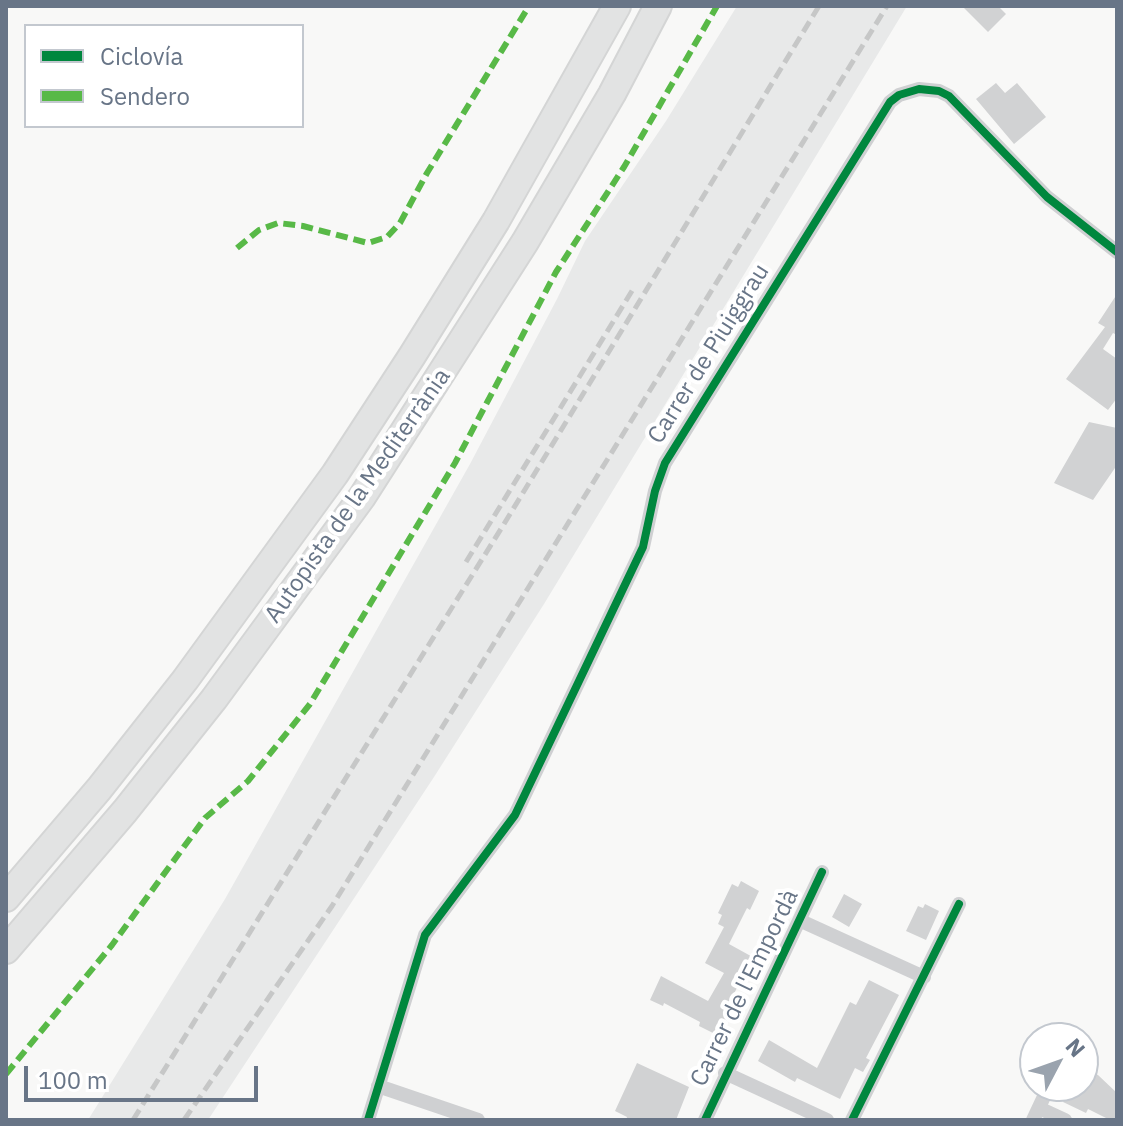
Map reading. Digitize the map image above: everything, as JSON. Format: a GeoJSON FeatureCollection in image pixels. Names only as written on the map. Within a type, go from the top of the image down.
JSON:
{"type":"FeatureCollection","features":[{"type":"Feature","properties":{"kind":"highway","name":"Autopista de la Mediterrània"},"geometry":{"type":"LineString","coordinates":[[6,898],[99,789],[185,680],[335,474],[496,221],[617,6]]}},
{"type":"Feature","properties":{"kind":"highway","name":"Autopista de la Mediterrània"},"geometry":{"type":"LineString","coordinates":[[6,950],[125,811],[214,699],[362,497],[525,242],[612,94],[658,6]]}},
{"type":"Feature","properties":{"kind":"street","name":"Carrer de Piuiggrau"},"geometry":{"type":"LineString","coordinates":[[368,1120],[425,935],[515,815],[643,547],[655,491],[665,463],[890,102],[899,95],[919,89],[939,91],[949,96],[1047,197],[1117,252]]}},
{"type":"Feature","properties":{"kind":"street","name":"Carrer de l'Empordà"},"geometry":{"type":"LineString","coordinates":[[705,1120],[822,872]]}},
{"type":"Feature","properties":{"kind":"street"},"geometry":{"type":"LineString","coordinates":[[852,1120],[959,904]]}},
{"type":"Feature","properties":{"kind":"street"},"geometry":{"type":"LineString","coordinates":[[801,921],[924,977]]}},
{"type":"Feature","properties":{"kind":"street"},"geometry":{"type":"LineString","coordinates":[[725,1073],[827,1120]]}},
{"type":"Feature","properties":{"kind":"street"},"geometry":{"type":"LineString","coordinates":[[378,1086],[478,1120]]}},
{"type":"Feature","properties":{"kind":"street"},"geometry":{"type":"LineString","coordinates":[[1036,1114],[1065,1120]]}},
{"type":"Feature","properties":{"kind":"shaded area"},"geometry":{"type":"Polygon","coordinates":[[[737,6],[907,6],[544,604],[208,1120],[88,1120],[225,899],[470,464],[585,241],[666,121],[737,6]]]}},
{"type":"Feature","properties":{"kind":"building"},"geometry":{"type":"Polygon","coordinates":[[[962,6],[998,6],[1006,14],[988,32],[962,6]]]}},
{"type":"Feature","properties":{"kind":"building"},"geometry":{"type":"Polygon","coordinates":[[[996,83],[1005,93],[1017,83],[1046,117],[1014,144],[976,99],[996,83]]]}},
{"type":"Feature","properties":{"kind":"building"},"geometry":{"type":"Polygon","coordinates":[[[1117,294],[1117,335],[1113,333],[1103,349],[1117,359],[1117,398],[1108,410],[1066,379],[1105,327],[1098,323],[1117,294]]]}},
{"type":"Feature","properties":{"kind":"building"},"geometry":{"type":"Polygon","coordinates":[[[1089,422],[1117,428],[1117,465],[1093,500],[1054,483],[1089,422]]]}},
{"type":"Feature","properties":{"kind":"building"},"geometry":{"type":"Polygon","coordinates":[[[741,881],[759,891],[729,944],[758,960],[752,972],[747,969],[729,1003],[736,1007],[717,1035],[664,1003],[663,1006],[650,1000],[661,976],[708,1001],[724,973],[705,963],[724,927],[718,924],[722,915],[718,913],[732,884],[738,887],[741,881]]]}},
{"type":"Feature","properties":{"kind":"building"},"geometry":{"type":"Polygon","coordinates":[[[844,894],[862,904],[849,927],[832,917],[844,894]]]}},
{"type":"Feature","properties":{"kind":"building"},"geometry":{"type":"Polygon","coordinates":[[[925,904],[939,911],[926,940],[906,931],[918,906],[923,908],[925,904]]]}},
{"type":"Feature","properties":{"kind":"building"},"geometry":{"type":"Polygon","coordinates":[[[869,980],[899,995],[866,1058],[870,1060],[863,1072],[855,1068],[840,1099],[797,1078],[795,1082],[758,1061],[769,1040],[817,1068],[850,1002],[856,1005],[869,980]]]}},
{"type":"Feature","properties":{"kind":"building"},"geometry":{"type":"Polygon","coordinates":[[[637,1063],[689,1087],[676,1120],[626,1120],[627,1117],[615,1111],[637,1063]]]}},
{"type":"Feature","properties":{"kind":"building"},"geometry":{"type":"Polygon","coordinates":[[[1099,1076],[1117,1093],[1117,1120],[1110,1120],[1088,1109],[1086,1113],[1063,1102],[1099,1102],[1099,1076]]]}},
{"type":"Feature","properties":{"kind":"railway"},"geometry":{"type":"LineString","coordinates":[[133,1120],[504,524],[819,6]]}},
{"type":"Feature","properties":{"kind":"railway"},"geometry":{"type":"LineString","coordinates":[[184,1120],[332,906],[887,6]]}},
{"type":"Feature","properties":{"kind":"railway"},"geometry":{"type":"LineString","coordinates":[[466,562],[635,286]]}},
{"type":"Feature","properties":{"kind":"marked path"},"geometry":{"type":"LineString","coordinates":[[237,248],[259,230],[278,223],[303,226],[368,243],[387,237],[400,223],[529,6]]}},
{"type":"Feature","properties":{"kind":"marked path"},"geometry":{"type":"LineString","coordinates":[[6,1074],[112,945],[205,818],[248,781],[310,704],[455,463],[556,272],[624,167],[717,6]]}},
{"type":"Feature","properties":{"kind":"cycle path"},"geometry":{"type":"LineString","coordinates":[[368,1120],[425,935],[515,815],[643,547],[655,491],[665,463],[890,102],[899,95],[919,89],[939,91],[949,96],[1047,197],[1117,252]]}},
{"type":"Feature","properties":{"kind":"cycle path"},"geometry":{"type":"LineString","coordinates":[[705,1120],[822,872]]}},
{"type":"Feature","properties":{"kind":"cycle path"},"geometry":{"type":"LineString","coordinates":[[852,1120],[959,904]]}}]}
